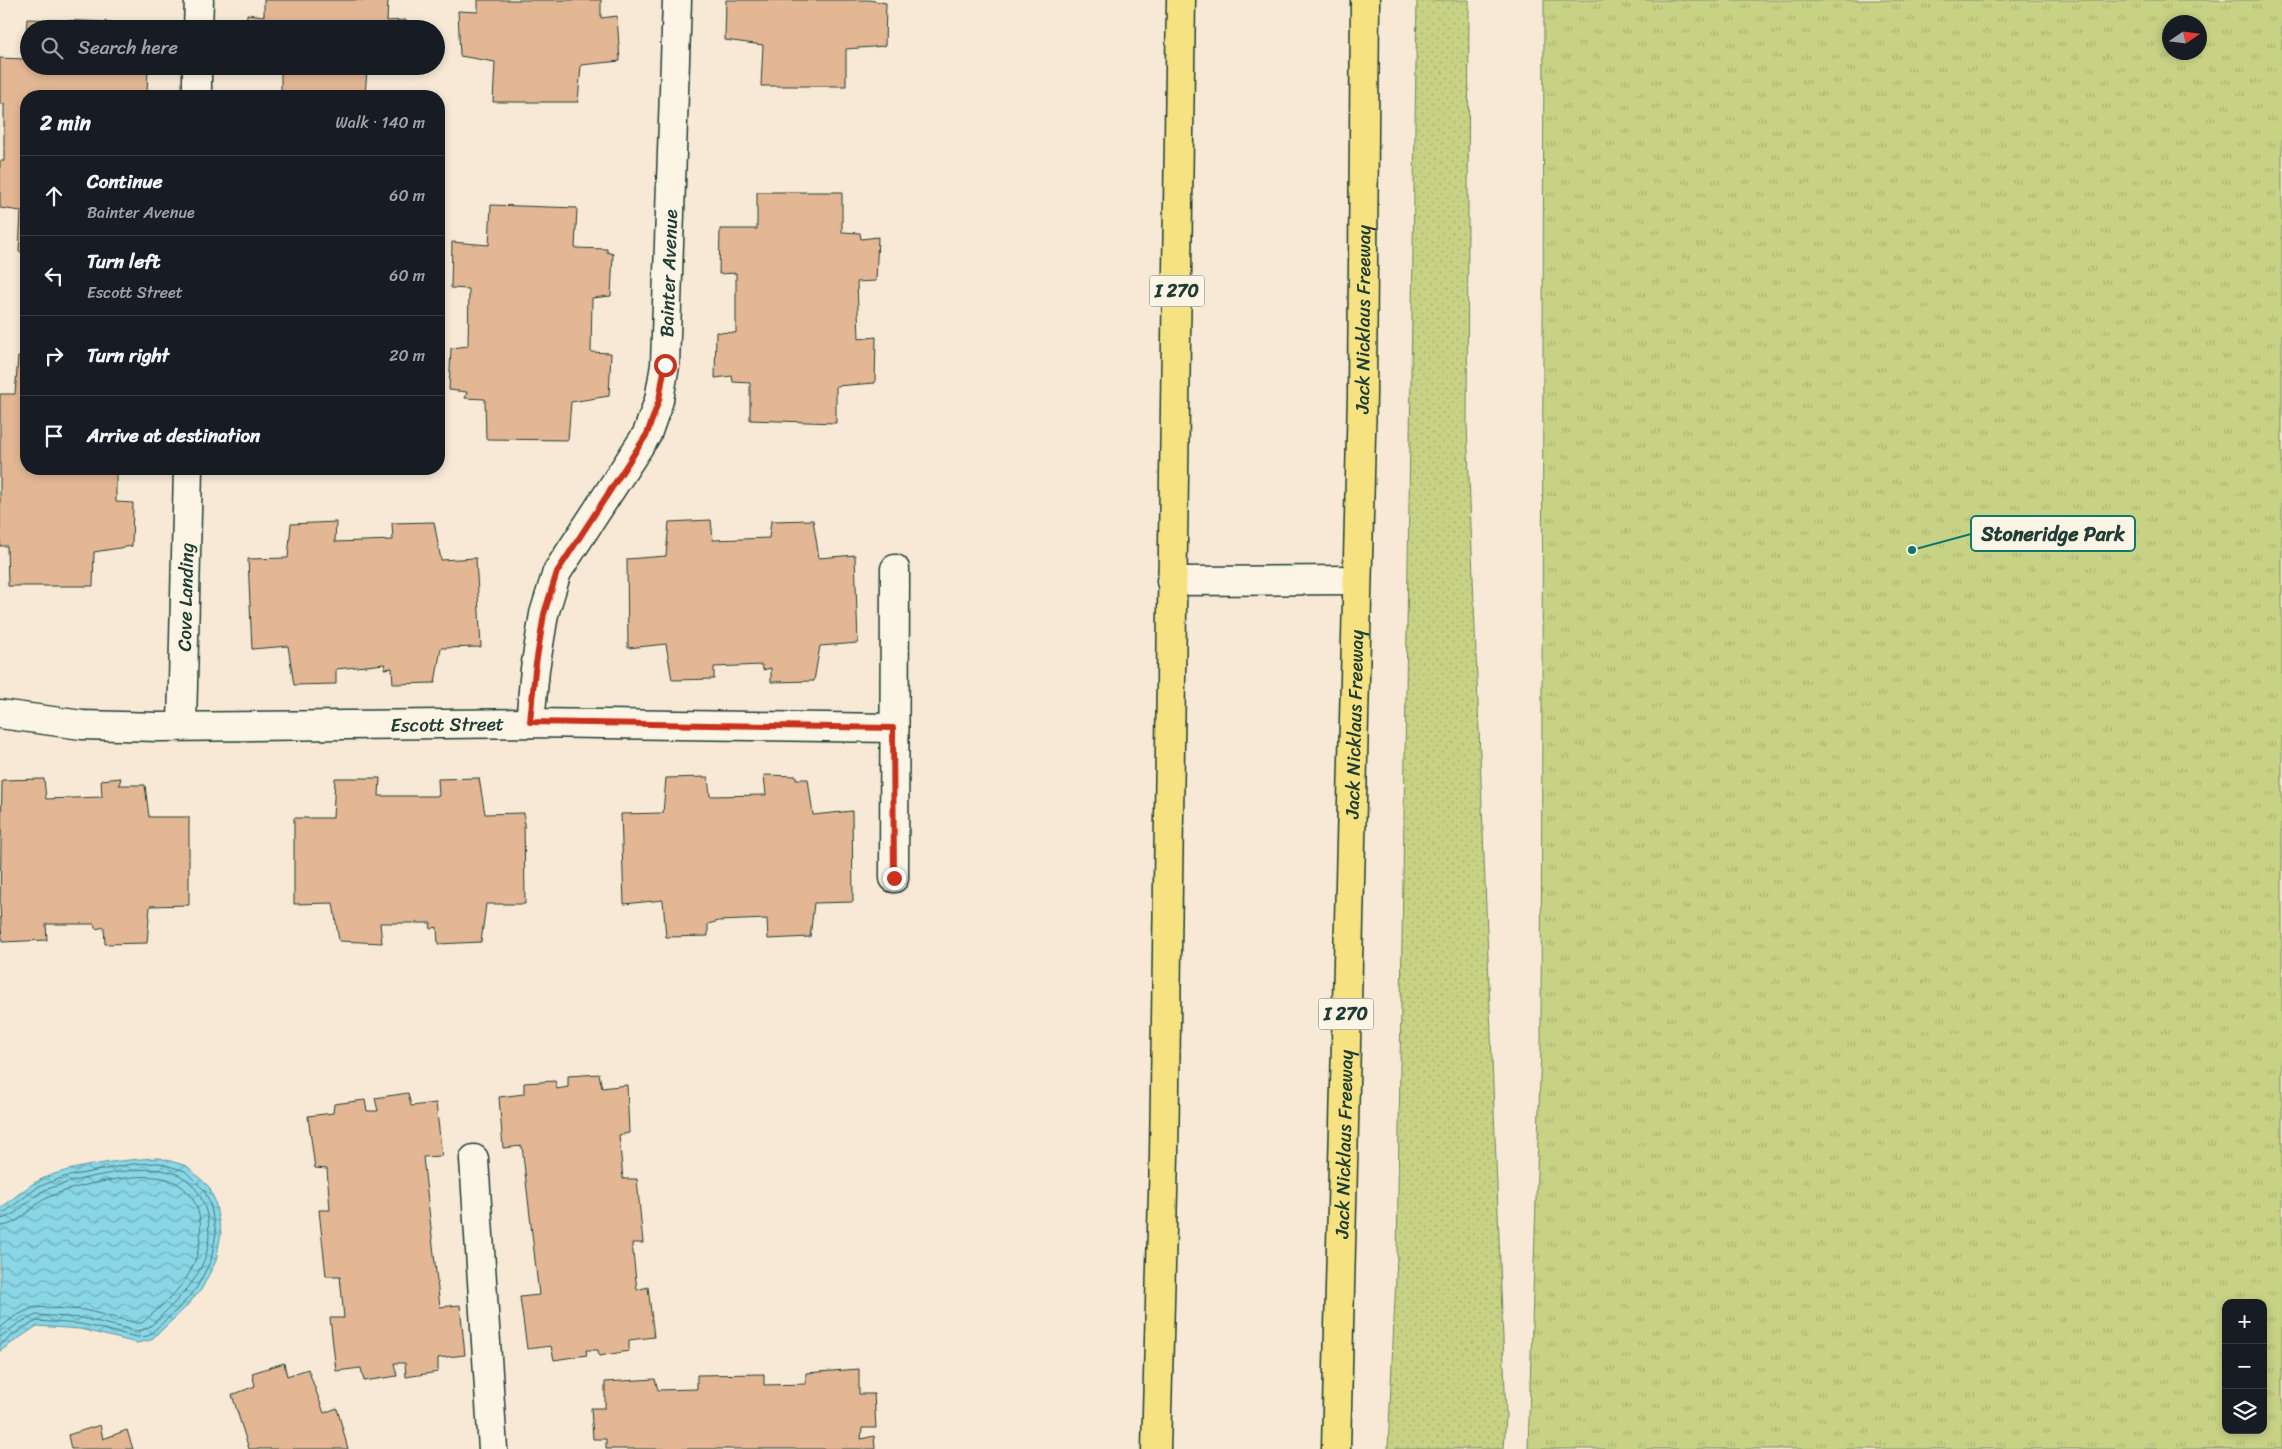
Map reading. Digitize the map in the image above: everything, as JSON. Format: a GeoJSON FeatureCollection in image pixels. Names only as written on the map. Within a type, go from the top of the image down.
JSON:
{"type":"FeatureCollection","features":[{"type":"Feature","properties":{"kind":"highway","name":"I 270"},"geometry":{"type":"LineString","coordinates":[[1156,1449],[1164,1156],[1171,581],[1182,0]]}},
{"type":"Feature","properties":{"kind":"highway","name":"Jack Nicklaus Freeway"},"geometry":{"type":"LineString","coordinates":[[1336,1449],[1362,395],[1366,0]]}},
{"type":"Feature","properties":{"kind":"street"},"geometry":{"type":"LineString","coordinates":[[198,20],[199,0]]}},
{"type":"Feature","properties":{"kind":"street","name":"Bainter Avenue"},"geometry":{"type":"LineString","coordinates":[[530,722],[535,670],[544,614],[557,572],[647,434],[659,400],[665,365],[677,0]]}},
{"type":"Feature","properties":{"kind":"street"},"geometry":{"type":"LineString","coordinates":[[196,90],[197,75]]}},
{"type":"Feature","properties":{"kind":"street","name":"Cove Landing"},"geometry":{"type":"LineString","coordinates":[[182,726],[188,475]]}},
{"type":"Feature","properties":{"kind":"street"},"geometry":{"type":"LineString","coordinates":[[894,878],[895,568]]}},
{"type":"Feature","properties":{"kind":"street"},"geometry":{"type":"LineString","coordinates":[[1171,581],[1357,580]]}},
{"type":"Feature","properties":{"kind":"street","name":"Escott Street"},"geometry":{"type":"LineString","coordinates":[[0,714],[82,725],[182,726],[530,722],[893,728]]}},
{"type":"Feature","properties":{"kind":"street"},"geometry":{"type":"LineString","coordinates":[[474,1160],[492,1449]]}},
{"type":"Feature","properties":{"kind":"green space"},"geometry":{"type":"Polygon","coordinates":[[[1417,0],[1469,0],[1467,425],[1506,1415],[1504,1449],[1388,1449],[1397,1256],[1417,0]]]}},
{"type":"Feature","properties":{"kind":"green space"},"geometry":{"type":"Polygon","coordinates":[[[1544,0],[2282,0],[2282,1449],[1528,1449],[1541,1047],[1544,0]]]}},
{"type":"Feature","properties":{"kind":"water"},"geometry":{"type":"Polygon","coordinates":[[[160,1158],[187,1166],[209,1187],[215,1201],[221,1233],[216,1261],[201,1290],[151,1340],[137,1343],[80,1329],[37,1326],[0,1351],[0,1209],[34,1183],[61,1172],[95,1164],[160,1158]]]}},
{"type":"Feature","properties":{"kind":"building"},"geometry":{"type":"Polygon","coordinates":[[[264,0],[388,0],[387,20],[247,20],[247,14],[264,16],[264,0]]]}},
{"type":"Feature","properties":{"kind":"building"},"geometry":{"type":"Polygon","coordinates":[[[478,0],[601,0],[601,18],[617,16],[620,61],[581,65],[578,102],[493,102],[495,62],[460,56],[458,11],[478,12],[478,0]]]}},
{"type":"Feature","properties":{"kind":"building"},"geometry":{"type":"Polygon","coordinates":[[[726,0],[869,0],[886,3],[885,46],[846,49],[846,86],[761,86],[763,45],[725,40],[726,0]]]}},
{"type":"Feature","properties":{"kind":"building"},"geometry":{"type":"Polygon","coordinates":[[[0,58],[20,59],[20,75],[148,75],[147,90],[20,90],[20,211],[0,208],[0,161],[4,161],[4,104],[0,104],[0,58]]]}},
{"type":"Feature","properties":{"kind":"building"},"geometry":{"type":"Polygon","coordinates":[[[281,75],[367,75],[365,90],[281,90],[281,75]]]}},
{"type":"Feature","properties":{"kind":"building"},"geometry":{"type":"Polygon","coordinates":[[[757,192],[842,192],[842,232],[860,233],[861,239],[878,237],[876,281],[857,282],[859,339],[876,337],[875,383],[836,386],[836,423],[750,420],[750,383],[733,382],[732,376],[715,378],[716,332],[736,333],[736,273],[719,274],[720,229],[757,229],[757,192]]]}},
{"type":"Feature","properties":{"kind":"building"},"geometry":{"type":"Polygon","coordinates":[[[491,205],[577,208],[575,248],[607,249],[607,252],[613,254],[611,296],[592,298],[591,352],[611,353],[609,396],[571,402],[568,440],[486,439],[485,399],[465,398],[467,392],[449,390],[451,348],[468,346],[469,289],[451,288],[452,242],[489,245],[491,205]]]}},
{"type":"Feature","properties":{"kind":"building"},"geometry":{"type":"Polygon","coordinates":[[[18,357],[20,357],[20,475],[116,475],[116,502],[133,503],[132,546],[94,552],[93,586],[8,586],[7,546],[0,546],[0,394],[15,394],[18,357]]]}},
{"type":"Feature","properties":{"kind":"building"},"geometry":{"type":"Polygon","coordinates":[[[711,520],[713,540],[769,538],[771,521],[813,520],[819,558],[855,555],[858,643],[820,646],[814,681],[771,682],[771,668],[763,670],[762,665],[714,667],[714,679],[672,680],[666,644],[628,648],[627,559],[666,556],[669,522],[711,520]]]}},
{"type":"Feature","properties":{"kind":"building"},"geometry":{"type":"Polygon","coordinates":[[[336,522],[335,542],[393,540],[392,523],[434,522],[441,560],[476,558],[481,647],[441,648],[435,683],[393,684],[392,668],[384,669],[385,664],[336,669],[336,684],[294,685],[288,646],[252,649],[248,559],[288,558],[291,524],[336,522]]]}},
{"type":"Feature","properties":{"kind":"building"},"geometry":{"type":"Polygon","coordinates":[[[764,775],[796,776],[796,779],[808,779],[813,815],[852,811],[853,902],[814,903],[810,937],[768,939],[767,919],[719,921],[708,924],[708,936],[666,937],[663,900],[624,904],[621,814],[663,813],[666,778],[708,777],[710,796],[766,795],[764,775]]]}},
{"type":"Feature","properties":{"kind":"building"},"geometry":{"type":"Polygon","coordinates":[[[121,778],[119,785],[145,785],[149,817],[189,817],[189,905],[150,906],[147,943],[105,944],[104,927],[96,929],[94,924],[46,924],[47,940],[2,942],[0,906],[2,780],[44,779],[46,799],[102,797],[101,780],[121,778]]]}},
{"type":"Feature","properties":{"kind":"building"},"geometry":{"type":"Polygon","coordinates":[[[335,778],[380,778],[379,796],[439,796],[438,779],[479,778],[485,814],[524,813],[525,904],[486,904],[481,942],[438,944],[437,927],[430,929],[431,923],[380,923],[382,943],[339,941],[333,903],[294,904],[294,818],[333,818],[335,778]]]}},
{"type":"Feature","properties":{"kind":"building"},"geometry":{"type":"Polygon","coordinates":[[[599,1074],[602,1088],[627,1085],[629,1133],[619,1135],[623,1179],[637,1179],[643,1243],[632,1243],[637,1290],[648,1287],[654,1337],[629,1340],[629,1351],[599,1356],[598,1350],[586,1350],[587,1355],[554,1360],[551,1346],[527,1349],[520,1297],[539,1295],[522,1146],[503,1148],[499,1097],[524,1094],[524,1083],[555,1081],[557,1089],[568,1087],[568,1076],[599,1074]]]}},
{"type":"Feature","properties":{"kind":"building"},"geometry":{"type":"Polygon","coordinates":[[[408,1093],[411,1106],[436,1103],[442,1156],[423,1157],[440,1307],[460,1305],[465,1355],[438,1358],[438,1372],[406,1377],[405,1363],[394,1363],[397,1376],[364,1381],[361,1368],[336,1371],[330,1318],[344,1318],[340,1276],[326,1276],[319,1210],[330,1210],[327,1169],[315,1168],[308,1116],[333,1113],[334,1104],[365,1100],[367,1111],[378,1111],[375,1098],[408,1093]]]}},
{"type":"Feature","properties":{"kind":"building"},"geometry":{"type":"Polygon","coordinates":[[[284,1363],[287,1376],[308,1369],[324,1413],[337,1408],[348,1449],[249,1449],[232,1395],[255,1386],[252,1373],[284,1363]]]}},
{"type":"Feature","properties":{"kind":"building"},"geometry":{"type":"Polygon","coordinates":[[[859,1369],[859,1394],[874,1394],[876,1428],[862,1428],[861,1439],[874,1436],[875,1449],[606,1449],[606,1439],[593,1439],[591,1408],[605,1408],[605,1382],[655,1379],[658,1390],[697,1389],[697,1375],[764,1374],[764,1385],[806,1384],[806,1373],[859,1369]]]}},
{"type":"Feature","properties":{"kind":"building"},"geometry":{"type":"Polygon","coordinates":[[[100,1425],[103,1439],[127,1430],[133,1449],[71,1449],[68,1435],[100,1425]]]}},
{"type":"Feature","properties":{"kind":"place","name":"Stoneridge Park"},"geometry":{"type":"Point","coordinates":[1912,550]}},
{"type":"Feature","properties":{"kind":"route"},"geometry":{"type":"LineString","coordinates":[[665,365],[659,400],[647,434],[557,572],[544,614],[535,670],[530,722],[893,728],[894,878]]}}]}
